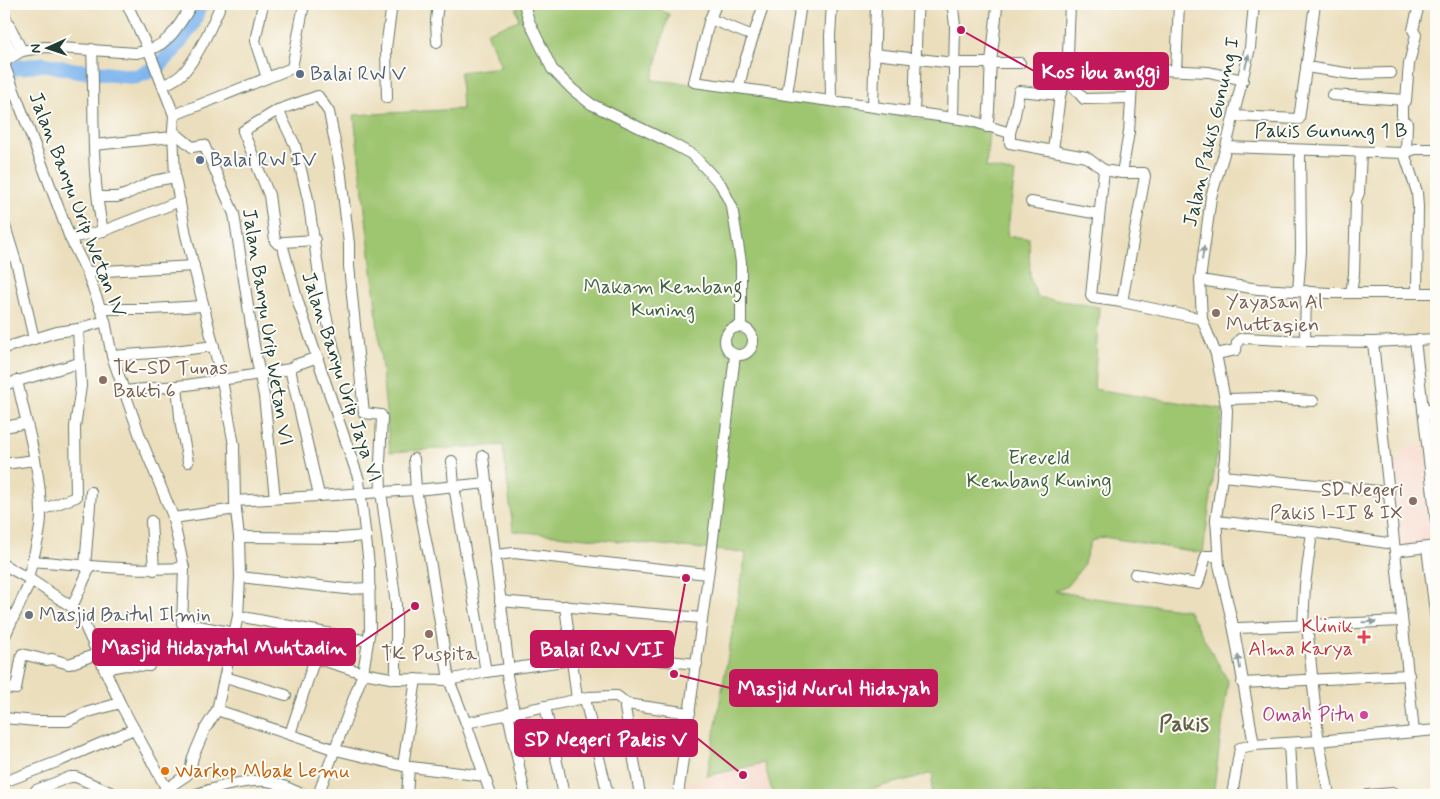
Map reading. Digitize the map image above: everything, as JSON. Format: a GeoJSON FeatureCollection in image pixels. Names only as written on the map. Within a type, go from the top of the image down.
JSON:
{"type":"FeatureCollection","features":[{"type":"Feature","properties":{"kind":"street"},"geometry":{"type":"LineString","coordinates":[[4,565],[30,579],[72,607],[84,624],[120,703],[165,793],[190,771],[193,757],[205,729],[217,710],[238,616],[240,577],[239,537],[234,445],[222,380],[186,234],[175,178],[174,115],[155,65],[127,4]]}},
{"type":"Feature","properties":{"kind":"street"},"geometry":{"type":"LineString","coordinates":[[5,65],[17,53],[45,47],[136,53],[149,51],[162,44],[172,34],[192,4]]}},
{"type":"Feature","properties":{"kind":"street"},"geometry":{"type":"LineString","coordinates":[[162,82],[175,80],[184,73],[221,4]]}},
{"type":"Feature","properties":{"kind":"street"},"geometry":{"type":"LineString","coordinates":[[263,4],[255,41],[267,78]]}},
{"type":"Feature","properties":{"kind":"street"},"geometry":{"type":"LineString","coordinates":[[174,115],[293,67],[304,4]]}},
{"type":"Feature","properties":{"kind":"street"},"geometry":{"type":"LineString","coordinates":[[387,98],[386,48],[392,4]]}},
{"type":"Feature","properties":{"kind":"street"},"geometry":{"type":"LineString","coordinates":[[437,42],[436,20],[438,4]]}},
{"type":"Feature","properties":{"kind":"street"},"geometry":{"type":"LineString","coordinates":[[524,4],[529,21],[552,69],[573,90],[591,104],[667,140],[693,155],[721,186],[732,207],[741,262],[741,327]]}},
{"type":"Feature","properties":{"kind":"street"},"geometry":{"type":"LineString","coordinates":[[716,4],[693,81],[972,121],[1010,138],[1086,157],[1104,170],[1122,173],[1142,173],[1145,176],[1122,302]]}},
{"type":"Feature","properties":{"kind":"street"},"geometry":{"type":"LineString","coordinates":[[739,87],[745,61],[764,4]]}},
{"type":"Feature","properties":{"kind":"street"},"geometry":{"type":"LineString","coordinates":[[787,94],[801,4]]}},
{"type":"Feature","properties":{"kind":"street"},"geometry":{"type":"LineString","coordinates":[[831,100],[830,36],[832,4]]}},
{"type":"Feature","properties":{"kind":"street"},"geometry":{"type":"LineString","coordinates":[[873,106],[876,4]]}},
{"type":"Feature","properties":{"kind":"street"},"geometry":{"type":"LineString","coordinates":[[914,113],[916,16],[918,4]]}},
{"type":"Feature","properties":{"kind":"street"},"geometry":{"type":"LineString","coordinates":[[949,4],[954,10],[953,118]]}},
{"type":"Feature","properties":{"kind":"street"},"geometry":{"type":"LineString","coordinates":[[987,127],[990,64],[996,26],[997,4]]}},
{"type":"Feature","properties":{"kind":"street"},"geometry":{"type":"LineString","coordinates":[[1053,150],[1060,95],[1067,79],[1070,4]]}},
{"type":"Feature","properties":{"kind":"street"},"geometry":{"type":"LineString","coordinates":[[1176,70],[1179,4]]}},
{"type":"Feature","properties":{"kind":"street","name":"Jalan Pakis Gunung I"},"geometry":{"type":"LineString","coordinates":[[1254,4],[1250,48],[1243,80],[1211,196],[1200,280],[1202,319],[1216,354],[1226,399],[1227,420],[1216,521],[1218,556],[1234,630],[1254,745]]}},
{"type":"Feature","properties":{"kind":"street"},"geometry":{"type":"LineString","coordinates":[[1234,116],[1299,119],[1315,4]]}},
{"type":"Feature","properties":{"kind":"street"},"geometry":{"type":"LineString","coordinates":[[1416,293],[1417,192],[1405,152],[1407,123],[1402,120],[1402,104],[1406,100],[1409,64],[1416,35],[1413,30],[1419,4]]}},
{"type":"Feature","properties":{"kind":"street"},"geometry":{"type":"LineString","coordinates":[[4,14],[17,53]]}},
{"type":"Feature","properties":{"kind":"street"},"geometry":{"type":"LineString","coordinates":[[710,19],[753,36]]}},
{"type":"Feature","properties":{"kind":"street"},"geometry":{"type":"LineString","coordinates":[[4,37],[17,53]]}},
{"type":"Feature","properties":{"kind":"street"},"geometry":{"type":"LineString","coordinates":[[92,49],[94,145],[103,231]]}},
{"type":"Feature","properties":{"kind":"street"},"geometry":{"type":"LineString","coordinates":[[874,54],[954,63],[1020,63]]}},
{"type":"Feature","properties":{"kind":"street","name":"Jalan Banyu Urip Wetan IV"},"geometry":{"type":"LineString","coordinates":[[5,65],[70,238],[86,272],[105,321],[112,356],[124,391],[173,518],[184,568],[182,623],[235,633]]}},
{"type":"Feature","properties":{"kind":"street"},"geometry":{"type":"LineString","coordinates":[[1306,67],[1352,74],[1391,74]]}},
{"type":"Feature","properties":{"kind":"street"},"geometry":{"type":"LineString","coordinates":[[1122,173],[1129,132],[1133,69],[1209,72],[1243,80]]}},
{"type":"Feature","properties":{"kind":"street"},"geometry":{"type":"LineString","coordinates":[[1067,79],[1084,99],[1131,98]]}},
{"type":"Feature","properties":{"kind":"street"},"geometry":{"type":"LineString","coordinates":[[1010,138],[1019,91],[1060,95]]}},
{"type":"Feature","properties":{"kind":"street"},"geometry":{"type":"LineString","coordinates":[[1332,95],[1406,100]]}},
{"type":"Feature","properties":{"kind":"street"},"geometry":{"type":"LineString","coordinates":[[283,244],[278,244],[276,241],[269,195],[243,131],[278,110],[317,96],[329,112],[340,168],[349,244],[349,266],[364,413],[381,415],[382,417],[381,491],[396,605],[396,679]]}},
{"type":"Feature","properties":{"kind":"street","name":"Jalan Banyu Urip Jaya VI"},"geometry":{"type":"LineString","coordinates":[[278,110],[295,145],[308,199],[323,302],[336,358]]}},
{"type":"Feature","properties":{"kind":"street"},"geometry":{"type":"LineString","coordinates":[[94,145],[173,134]]}},
{"type":"Feature","properties":{"kind":"street","name":"Jalan Banyu Urip Wetan VI"},"geometry":{"type":"LineString","coordinates":[[173,134],[192,147],[204,146],[234,214],[264,396],[275,498]]}},
{"type":"Feature","properties":{"kind":"street","name":"Pakis Gunung 1 B"},"geometry":{"type":"LineString","coordinates":[[1226,147],[1360,152],[1405,152],[1414,149],[1436,149]]}},
{"type":"Feature","properties":{"kind":"street"},"geometry":{"type":"LineString","coordinates":[[1300,150],[1302,291],[1305,341]]}},
{"type":"Feature","properties":{"kind":"street"},"geometry":{"type":"LineString","coordinates":[[1351,293],[1354,274],[1356,200],[1359,193],[1360,152]]}},
{"type":"Feature","properties":{"kind":"street"},"geometry":{"type":"LineString","coordinates":[[1104,170],[1091,296],[1202,319]]}},
{"type":"Feature","properties":{"kind":"street"},"geometry":{"type":"LineString","coordinates":[[98,197],[117,197],[153,181],[175,178]]}},
{"type":"Feature","properties":{"kind":"street"},"geometry":{"type":"LineString","coordinates":[[70,238],[103,231],[180,201]]}},
{"type":"Feature","properties":{"kind":"street"},"geometry":{"type":"LineString","coordinates":[[1031,202],[1099,214]]}},
{"type":"Feature","properties":{"kind":"street"},"geometry":{"type":"LineString","coordinates":[[4,223],[17,265],[34,339]]}},
{"type":"Feature","properties":{"kind":"street","name":"Jalan Banyu Urip Jaya VI"},"geometry":{"type":"LineString","coordinates":[[315,240],[284,242],[286,262],[359,480],[370,565],[370,629],[363,673],[318,795]]}},
{"type":"Feature","properties":{"kind":"street"},"geometry":{"type":"LineString","coordinates":[[86,272],[194,266]]}},
{"type":"Feature","properties":{"kind":"street"},"geometry":{"type":"LineString","coordinates":[[1200,280],[1258,289],[1351,293],[1436,293]]}},
{"type":"Feature","properties":{"kind":"street"},"geometry":{"type":"LineString","coordinates":[[100,308],[150,309],[203,306]]}},
{"type":"Feature","properties":{"kind":"street"},"geometry":{"type":"LineString","coordinates":[[4,348],[105,321]]}},
{"type":"Feature","properties":{"kind":"street"},"geometry":{"type":"LineString","coordinates":[[734,328],[748,329],[754,343],[748,353],[735,355],[726,346],[725,339],[728,332],[734,328]]}},
{"type":"Feature","properties":{"kind":"street"},"geometry":{"type":"LineString","coordinates":[[41,510],[76,498],[75,427],[81,386],[78,329]]}},
{"type":"Feature","properties":{"kind":"street"},"geometry":{"type":"LineString","coordinates":[[1216,354],[1236,350],[1237,343],[1240,339],[1244,338],[1373,342],[1436,338]]}},
{"type":"Feature","properties":{"kind":"street"},"geometry":{"type":"LineString","coordinates":[[1415,340],[1436,521]]}},
{"type":"Feature","properties":{"kind":"street"},"geometry":{"type":"LineString","coordinates":[[1373,342],[1414,732]]}},
{"type":"Feature","properties":{"kind":"street"},"geometry":{"type":"LineString","coordinates":[[112,356],[214,346]]}},
{"type":"Feature","properties":{"kind":"street"},"geometry":{"type":"LineString","coordinates":[[678,795],[697,664],[735,355]]}},
{"type":"Feature","properties":{"kind":"street"},"geometry":{"type":"LineString","coordinates":[[124,391],[177,386],[290,369],[295,365],[318,357]]}},
{"type":"Feature","properties":{"kind":"street"},"geometry":{"type":"LineString","coordinates":[[4,384],[79,363]]}},
{"type":"Feature","properties":{"kind":"street"},"geometry":{"type":"LineString","coordinates":[[290,369],[319,495]]}},
{"type":"Feature","properties":{"kind":"street"},"geometry":{"type":"LineString","coordinates":[[4,638],[30,579],[32,561],[38,541],[41,510],[35,460],[17,380]]}},
{"type":"Feature","properties":{"kind":"street"},"geometry":{"type":"LineString","coordinates":[[177,386],[181,426],[188,462]]}},
{"type":"Feature","properties":{"kind":"street"},"geometry":{"type":"LineString","coordinates":[[1226,399],[1264,398],[1313,401]]}},
{"type":"Feature","properties":{"kind":"street"},"geometry":{"type":"LineString","coordinates":[[1424,411],[1436,409]]}},
{"type":"Feature","properties":{"kind":"street"},"geometry":{"type":"LineString","coordinates":[[4,427],[26,423]]}},
{"type":"Feature","properties":{"kind":"street"},"geometry":{"type":"LineString","coordinates":[[483,456],[508,670],[511,713],[525,795]]}},
{"type":"Feature","properties":{"kind":"street"},"geometry":{"type":"LineString","coordinates":[[414,459],[416,490],[431,566],[449,680],[491,795]]}},
{"type":"Feature","properties":{"kind":"street"},"geometry":{"type":"LineString","coordinates":[[4,464],[35,460]]}},
{"type":"Feature","properties":{"kind":"street"},"geometry":{"type":"LineString","coordinates":[[452,461],[454,486],[486,672]]}},
{"type":"Feature","properties":{"kind":"street"},"geometry":{"type":"LineString","coordinates":[[1222,476],[1389,492]]}},
{"type":"Feature","properties":{"kind":"street"},"geometry":{"type":"LineString","coordinates":[[173,518],[275,498],[416,490],[487,483]]}},
{"type":"Feature","properties":{"kind":"street"},"geometry":{"type":"LineString","coordinates":[[72,607],[88,567],[90,492]]}},
{"type":"Feature","properties":{"kind":"street"},"geometry":{"type":"LineString","coordinates":[[151,521],[154,570]]}},
{"type":"Feature","properties":{"kind":"street"},"geometry":{"type":"LineString","coordinates":[[1216,521],[1312,532],[1395,547],[1432,547],[1436,620]]}},
{"type":"Feature","properties":{"kind":"street"},"geometry":{"type":"LineString","coordinates":[[1312,532],[1305,585],[1305,625],[1318,741],[1329,795]]}},
{"type":"Feature","properties":{"kind":"street"},"geometry":{"type":"LineString","coordinates":[[239,537],[340,538],[366,536]]}},
{"type":"Feature","properties":{"kind":"street"},"geometry":{"type":"LineString","coordinates":[[495,554],[514,553],[707,574]]}},
{"type":"Feature","properties":{"kind":"street"},"geometry":{"type":"LineString","coordinates":[[1135,574],[1198,584],[1206,556],[1218,556]]}},
{"type":"Feature","properties":{"kind":"street"},"geometry":{"type":"LineString","coordinates":[[32,561],[88,567],[154,570],[184,568]]}},
{"type":"Feature","properties":{"kind":"street"},"geometry":{"type":"LineString","coordinates":[[240,577],[346,589],[370,588]]}},
{"type":"Feature","properties":{"kind":"street"},"geometry":{"type":"LineString","coordinates":[[500,601],[702,618]]}},
{"type":"Feature","properties":{"kind":"street"},"geometry":{"type":"LineString","coordinates":[[565,606],[572,658],[581,699],[608,795]]}},
{"type":"Feature","properties":{"kind":"street"},"geometry":{"type":"LineString","coordinates":[[238,616],[368,641]]}},
{"type":"Feature","properties":{"kind":"street"},"geometry":{"type":"LineString","coordinates":[[1234,630],[1239,628],[1402,621]]}},
{"type":"Feature","properties":{"kind":"street"},"geometry":{"type":"LineString","coordinates":[[235,633],[363,673],[396,679],[449,680],[572,658],[582,652],[697,664]]}},
{"type":"Feature","properties":{"kind":"street"},"geometry":{"type":"LineString","coordinates":[[93,644],[116,634],[143,638],[200,659]]}},
{"type":"Feature","properties":{"kind":"street"},"geometry":{"type":"LineString","coordinates":[[4,688],[16,689],[22,654],[69,664],[97,654]]}},
{"type":"Feature","properties":{"kind":"street"},"geometry":{"type":"LineString","coordinates":[[290,734],[315,658]]}},
{"type":"Feature","properties":{"kind":"street"},"geometry":{"type":"LineString","coordinates":[[104,669],[125,665],[149,666]]}},
{"type":"Feature","properties":{"kind":"street"},"geometry":{"type":"LineString","coordinates":[[1242,683],[1409,675]]}},
{"type":"Feature","properties":{"kind":"street"},"geometry":{"type":"LineString","coordinates":[[225,676],[286,695]]}},
{"type":"Feature","properties":{"kind":"street"},"geometry":{"type":"LineString","coordinates":[[407,795],[406,767],[416,679]]}},
{"type":"Feature","properties":{"kind":"street"},"geometry":{"type":"LineString","coordinates":[[466,723],[581,699],[613,696],[617,696],[627,704],[690,713]]}},
{"type":"Feature","properties":{"kind":"street"},"geometry":{"type":"LineString","coordinates":[[4,720],[68,721],[85,713],[120,703]]}},
{"type":"Feature","properties":{"kind":"street"},"geometry":{"type":"LineString","coordinates":[[627,704],[624,708],[640,795]]}},
{"type":"Feature","properties":{"kind":"street"},"geometry":{"type":"LineString","coordinates":[[546,706],[564,795]]}},
{"type":"Feature","properties":{"kind":"street"},"geometry":{"type":"LineString","coordinates":[[217,710],[336,750],[406,767],[484,776]]}},
{"type":"Feature","properties":{"kind":"street"},"geometry":{"type":"LineString","coordinates":[[4,782],[62,760],[134,728]]}},
{"type":"Feature","properties":{"kind":"street"},"geometry":{"type":"LineString","coordinates":[[1232,795],[1239,749],[1254,745],[1436,730]]}},
{"type":"Feature","properties":{"kind":"street"},"geometry":{"type":"LineString","coordinates":[[1289,743],[1292,795]]}},
{"type":"Feature","properties":{"kind":"street"},"geometry":{"type":"LineString","coordinates":[[33,795],[36,790],[70,777],[76,777],[117,795]]}},
{"type":"Feature","properties":{"kind":"street"},"geometry":{"type":"LineString","coordinates":[[194,795],[237,784],[266,781],[284,786],[304,795]]}},
{"type":"Feature","properties":{"kind":"street"},"geometry":{"type":"LineString","coordinates":[[1368,795],[1394,793],[1398,795]]}},
{"type":"Feature","properties":{"kind":"shaded area","name":"SD Negeri Pakis I-II & IX"},"geometry":{"type":"Polygon","coordinates":[[[1425,445],[1436,541],[1402,548],[1390,461],[1402,459],[1403,448],[1425,445]]]}},
{"type":"Feature","properties":{"kind":"shaded area"},"geometry":{"type":"Polygon","coordinates":[[[763,764],[770,795],[678,795],[677,786],[763,764]]]}},
{"type":"Feature","properties":{"kind":"green space","name":"Makam Kembang Kuning"},"geometry":{"type":"Polygon","coordinates":[[[519,4],[648,4],[669,14],[652,80],[731,88],[989,130],[986,167],[1015,173],[1007,236],[1029,238],[1030,278],[1037,297],[1099,307],[1094,389],[1223,409],[1203,553],[1104,537],[1091,541],[1083,566],[1066,587],[1055,591],[1188,610],[1228,681],[1213,795],[931,795],[933,773],[848,795],[773,795],[764,763],[707,776],[746,553],[513,531],[503,445],[390,452],[354,115],[462,109],[460,72],[501,67],[487,32],[519,20],[516,9],[519,4]]]}},
{"type":"Feature","properties":{"kind":"waterway"},"geometry":{"type":"LineString","coordinates":[[4,73],[16,68],[44,64],[74,70],[135,77],[157,68],[173,51],[193,24],[200,4]]}},
{"type":"Feature","properties":{"kind":"place","name":"Kos ibu anggi"},"geometry":{"type":"Point","coordinates":[961,30]}},
{"type":"Feature","properties":{"kind":"place","name":"Balai RW V"},"geometry":{"type":"Point","coordinates":[300,74]}},
{"type":"Feature","properties":{"kind":"place","name":"Balai RW IV"},"geometry":{"type":"Point","coordinates":[200,160]}},
{"type":"Feature","properties":{"kind":"place","name":"Yayasan Al Muttaqien"},"geometry":{"type":"Point","coordinates":[1216,313]}},
{"type":"Feature","properties":{"kind":"place","name":"TK-SD Tunas Bakti 6"},"geometry":{"type":"Point","coordinates":[103,380]}},
{"type":"Feature","properties":{"kind":"place","name":"SD Negeri Pakis I-II & IX"},"geometry":{"type":"Point","coordinates":[1413,501]}},
{"type":"Feature","properties":{"kind":"place","name":"Balai RW VII"},"geometry":{"type":"Point","coordinates":[686,578]}},
{"type":"Feature","properties":{"kind":"place","name":"Masjid Hidayatul Muhtadin"},"geometry":{"type":"Point","coordinates":[415,606]}},
{"type":"Feature","properties":{"kind":"place","name":"Masjid Baitul Ilmin"},"geometry":{"type":"Point","coordinates":[29,615]}},
{"type":"Feature","properties":{"kind":"place","name":"TK Puspita"},"geometry":{"type":"Point","coordinates":[429,634]}},
{"type":"Feature","properties":{"kind":"place","name":"Klinik Alma Karya"},"geometry":{"type":"Point","coordinates":[1364,637]}},
{"type":"Feature","properties":{"kind":"place","name":"Masjid Nurul Hidayah"},"geometry":{"type":"Point","coordinates":[674,674]}},
{"type":"Feature","properties":{"kind":"place","name":"Omah Pitu"},"geometry":{"type":"Point","coordinates":[1364,715]}},
{"type":"Feature","properties":{"kind":"place","name":"Warkop Mbak Lemu"},"geometry":{"type":"Point","coordinates":[165,771]}},
{"type":"Feature","properties":{"kind":"place","name":"SD Negeri Pakis V"},"geometry":{"type":"Point","coordinates":[743,775]}},
{"type":"Feature","properties":{"kind":"district","name":"Pakis"},"geometry":{"type":"Point","coordinates":[1184,725]}},
{"type":"Feature","properties":{"kind":"park label","name":"Ereveld Kembang Kuning"},"geometry":{"type":"Point","coordinates":[1039,470]}}]}
